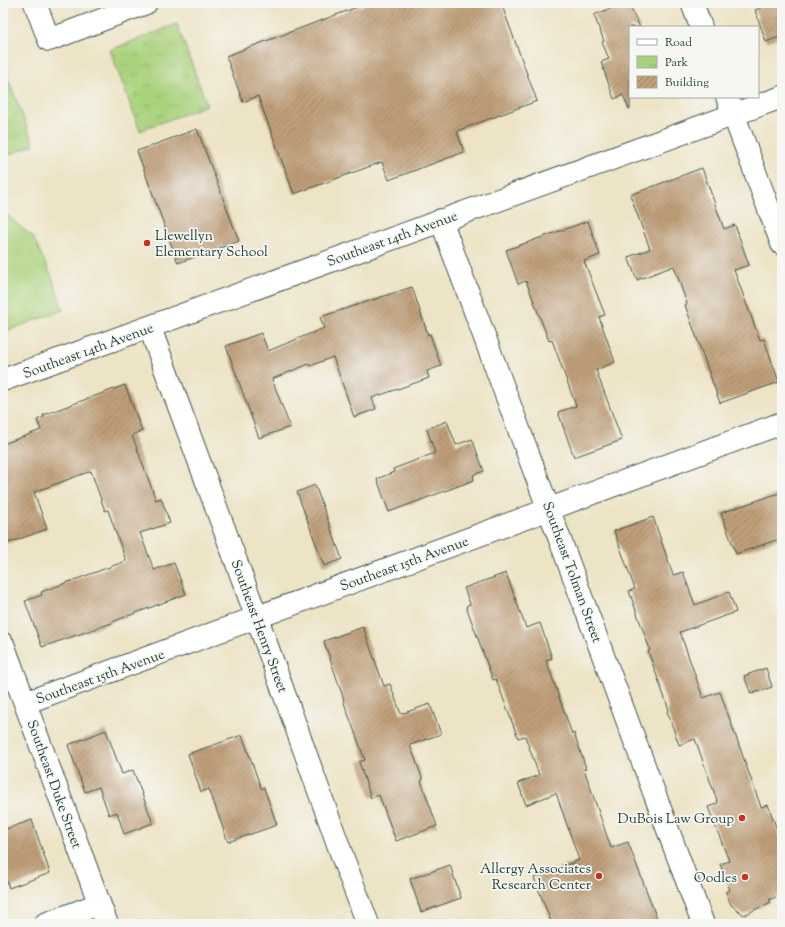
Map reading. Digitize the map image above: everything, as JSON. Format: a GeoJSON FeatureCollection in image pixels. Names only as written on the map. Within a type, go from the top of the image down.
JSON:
{"type":"FeatureCollection","features":[{"type":"Feature","properties":{"kind":"street"},"geometry":{"type":"LineString","coordinates":[[34,3],[49,40],[146,3]]}},
{"type":"Feature","properties":{"kind":"street"},"geometry":{"type":"LineString","coordinates":[[692,3],[701,26]]}},
{"type":"Feature","properties":{"kind":"street","name":"Southeast 14th Avenue"},"geometry":{"type":"LineString","coordinates":[[3,380],[150,328],[441,220],[730,105],[782,97]]}},
{"type":"Feature","properties":{"kind":"street"},"geometry":{"type":"LineString","coordinates":[[730,105],[782,244]]}},
{"type":"Feature","properties":{"kind":"street","name":"Southeast Tolman Street"},"geometry":{"type":"LineString","coordinates":[[441,220],[703,924]]}},
{"type":"Feature","properties":{"kind":"street","name":"Southeast Henry Street"},"geometry":{"type":"LineString","coordinates":[[150,328],[257,618],[341,854],[368,924]]}},
{"type":"Feature","properties":{"kind":"street","name":"Southeast 15th Avenue"},"geometry":{"type":"LineString","coordinates":[[25,703],[782,423]]}},
{"type":"Feature","properties":{"kind":"street","name":"Southeast Duke Street"},"geometry":{"type":"LineString","coordinates":[[3,644],[107,924]]}},
{"type":"Feature","properties":{"kind":"street"},"geometry":{"type":"LineString","coordinates":[[45,924],[99,904]]}},
{"type":"Feature","properties":{"kind":"green space"},"geometry":{"type":"Polygon","coordinates":[[[177,24],[207,105],[140,131],[110,50],[177,24]]]}},
{"type":"Feature","properties":{"kind":"green space"},"geometry":{"type":"Polygon","coordinates":[[[3,66],[34,145],[3,157],[3,66]]]}},
{"type":"Feature","properties":{"kind":"green space"},"geometry":{"type":"Polygon","coordinates":[[[3,212],[33,237],[52,277],[63,310],[3,332],[3,212]]]}},
{"type":"Feature","properties":{"kind":"building"},"geometry":{"type":"Polygon","coordinates":[[[368,3],[501,3],[537,101],[457,131],[464,152],[389,180],[382,162],[294,194],[258,96],[243,102],[226,56],[368,3]]]}},
{"type":"Feature","properties":{"kind":"building"},"geometry":{"type":"Polygon","coordinates":[[[624,3],[628,3],[640,26],[629,26],[630,109],[623,95],[614,99],[601,62],[609,59],[594,15],[624,3]]]}},
{"type":"Feature","properties":{"kind":"building"},"geometry":{"type":"Polygon","coordinates":[[[777,3],[782,3],[782,36],[766,42],[755,10],[777,3]]]}},
{"type":"Feature","properties":{"kind":"building"},"geometry":{"type":"Polygon","coordinates":[[[197,129],[239,241],[178,263],[137,151],[197,129]]]}},
{"type":"Feature","properties":{"kind":"building"},"geometry":{"type":"Polygon","coordinates":[[[702,168],[724,229],[735,225],[749,265],[734,270],[760,340],[764,339],[779,382],[720,403],[685,305],[687,304],[674,266],[637,280],[628,257],[650,249],[630,195],[702,168]]]}},
{"type":"Feature","properties":{"kind":"building"},"geometry":{"type":"Polygon","coordinates":[[[588,221],[600,255],[584,261],[605,315],[599,317],[615,362],[596,370],[622,440],[574,457],[558,412],[576,406],[552,340],[549,341],[526,281],[518,284],[506,250],[588,221]]]}},
{"type":"Feature","properties":{"kind":"building"},"geometry":{"type":"Polygon","coordinates":[[[412,287],[428,335],[430,334],[441,366],[427,371],[429,378],[372,398],[376,409],[354,417],[333,357],[310,366],[309,364],[272,379],[290,427],[259,438],[226,346],[261,333],[268,351],[324,328],[320,317],[412,287]]]}},
{"type":"Feature","properties":{"kind":"building"},"geometry":{"type":"Polygon","coordinates":[[[125,385],[142,431],[132,435],[156,500],[161,498],[170,523],[140,533],[154,570],[174,563],[186,594],[112,623],[42,647],[25,601],[42,595],[41,592],[126,561],[108,510],[105,511],[91,471],[34,492],[47,529],[3,545],[3,444],[41,430],[37,420],[44,417],[43,415],[125,385]]]}},
{"type":"Feature","properties":{"kind":"building"},"geometry":{"type":"Polygon","coordinates":[[[447,421],[456,445],[472,439],[484,471],[473,475],[474,480],[389,512],[377,479],[394,472],[393,469],[435,453],[427,429],[447,421]]]}},
{"type":"Feature","properties":{"kind":"building"},"geometry":{"type":"Polygon","coordinates":[[[315,485],[342,559],[324,566],[297,492],[315,485]]]}},
{"type":"Feature","properties":{"kind":"building"},"geometry":{"type":"Polygon","coordinates":[[[782,492],[782,538],[736,554],[721,513],[782,492]]]}},
{"type":"Feature","properties":{"kind":"building"},"geometry":{"type":"Polygon","coordinates":[[[653,517],[673,575],[683,572],[695,605],[729,592],[736,612],[680,632],[703,698],[720,692],[761,807],[768,805],[782,843],[782,894],[769,900],[771,902],[744,915],[731,905],[726,892],[730,890],[720,864],[729,861],[708,807],[718,803],[695,739],[679,745],[667,711],[669,710],[648,651],[650,650],[629,591],[635,589],[614,531],[653,517]]]}},
{"type":"Feature","properties":{"kind":"building"},"geometry":{"type":"Polygon","coordinates":[[[506,573],[526,628],[540,623],[552,658],[546,660],[572,734],[574,733],[586,768],[584,769],[611,848],[628,842],[659,924],[552,924],[534,878],[579,860],[556,793],[526,805],[518,783],[539,775],[525,736],[518,738],[496,679],[493,680],[466,606],[470,604],[464,588],[506,573]]]}},
{"type":"Feature","properties":{"kind":"building"},"geometry":{"type":"Polygon","coordinates":[[[363,627],[384,686],[390,684],[401,714],[430,704],[441,734],[410,745],[423,780],[421,781],[437,826],[396,841],[379,795],[371,798],[359,762],[365,760],[343,700],[324,641],[363,627]]]}},
{"type":"Feature","properties":{"kind":"building"},"geometry":{"type":"Polygon","coordinates":[[[766,668],[772,687],[751,694],[744,676],[766,668]]]}},
{"type":"Feature","properties":{"kind":"building"},"geometry":{"type":"Polygon","coordinates":[[[106,730],[122,774],[133,770],[153,823],[124,834],[117,812],[109,815],[99,787],[85,792],[68,745],[106,730]]]}},
{"type":"Feature","properties":{"kind":"building"},"geometry":{"type":"Polygon","coordinates":[[[242,735],[261,788],[264,788],[277,825],[228,842],[209,789],[201,792],[188,754],[242,735]]]}},
{"type":"Feature","properties":{"kind":"building"},"geometry":{"type":"Polygon","coordinates":[[[32,820],[50,873],[9,888],[3,870],[3,830],[32,820]]]}},
{"type":"Feature","properties":{"kind":"building"},"geometry":{"type":"Polygon","coordinates":[[[450,865],[461,898],[421,912],[410,879],[450,865]]]}},
{"type":"Feature","properties":{"kind":"place","name":"Llewellyn Elementary School"},"geometry":{"type":"Point","coordinates":[147,243]}},
{"type":"Feature","properties":{"kind":"place","name":"DuBois Law Group"},"geometry":{"type":"Point","coordinates":[742,818]}},
{"type":"Feature","properties":{"kind":"place","name":"Allergy Associates Research Center"},"geometry":{"type":"Point","coordinates":[599,876]}},
{"type":"Feature","properties":{"kind":"place","name":"Oodles"},"geometry":{"type":"Point","coordinates":[745,877]}}]}
